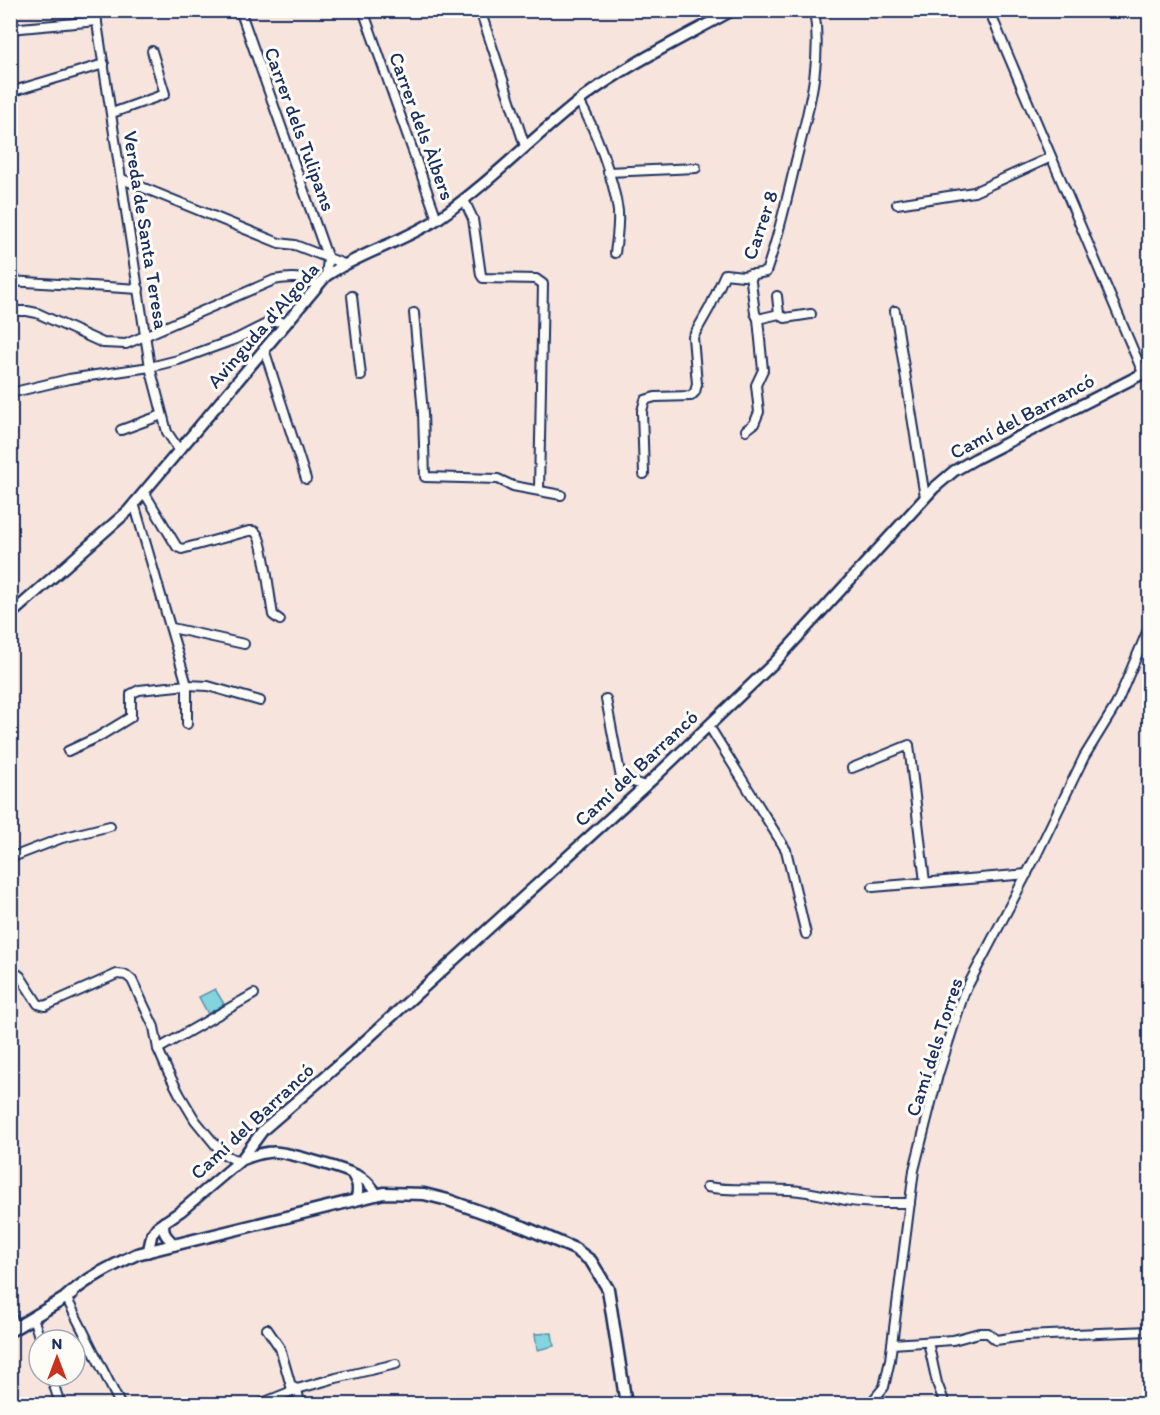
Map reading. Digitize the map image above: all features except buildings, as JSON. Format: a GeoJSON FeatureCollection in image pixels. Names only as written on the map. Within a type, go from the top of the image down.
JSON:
{"type":"FeatureCollection","features":[{"type":"Feature","properties":{"kind":"main road"},"geometry":{"type":"LineString","coordinates":[[366,1193],[414,1196],[461,1207],[524,1227],[575,1249],[591,1261],[608,1289],[626,1404]]}},
{"type":"Feature","properties":{"kind":"main road"},"geometry":{"type":"LineString","coordinates":[[342,1209],[362,1201],[366,1193]]}},
{"type":"Feature","properties":{"kind":"main road"},"geometry":{"type":"LineString","coordinates":[[66,1297],[79,1286],[109,1268],[155,1247],[175,1245],[366,1193],[424,1194],[448,1200],[461,1207]]}},
{"type":"Feature","properties":{"kind":"main road"},"geometry":{"type":"LineString","coordinates":[[13,1330],[66,1297],[129,1265],[169,1252],[342,1209],[392,1199],[426,1200]]}},
{"type":"Feature","properties":{"kind":"main road"},"geometry":{"type":"LineString","coordinates":[[155,1247],[164,1250],[221,1236],[227,1238]]}},
{"type":"Feature","properties":{"kind":"main road"},"geometry":{"type":"LineString","coordinates":[[129,1265],[136,1259],[153,1253],[155,1247]]}},
{"type":"Feature","properties":{"kind":"street","name":"Vereda de Santa Teresa"},"geometry":{"type":"LineString","coordinates":[[95,10],[150,367],[167,432],[179,450]]}},
{"type":"Feature","properties":{"kind":"street","name":"Carrer dels Tulipans"},"geometry":{"type":"LineString","coordinates":[[240,10],[328,259],[326,276]]}},
{"type":"Feature","properties":{"kind":"street","name":"Carrer dels Àlbers"},"geometry":{"type":"LineString","coordinates":[[363,10],[437,219]]}},
{"type":"Feature","properties":{"kind":"street"},"geometry":{"type":"LineString","coordinates":[[480,10],[525,146]]}},
{"type":"Feature","properties":{"kind":"street","name":"Avinguda d'Algoda"},"geometry":{"type":"LineString","coordinates":[[10,615],[102,535],[134,503],[326,276],[344,264],[399,240],[437,219],[464,200],[579,101],[615,77],[733,10]]}},
{"type":"Feature","properties":{"kind":"street","name":"Carrer 8"},"geometry":{"type":"LineString","coordinates":[[644,474],[642,411],[645,400],[655,397],[691,396],[695,392],[697,384],[693,337],[710,307],[724,274],[766,272],[790,194],[814,92],[816,50],[814,10]]}},
{"type":"Feature","properties":{"kind":"street"},"geometry":{"type":"LineString","coordinates":[[989,10],[1146,371]]}},
{"type":"Feature","properties":{"kind":"street"},"geometry":{"type":"LineString","coordinates":[[10,29],[97,21]]}},
{"type":"Feature","properties":{"kind":"street"},"geometry":{"type":"LineString","coordinates":[[112,113],[165,94],[152,51]]}},
{"type":"Feature","properties":{"kind":"street"},"geometry":{"type":"LineString","coordinates":[[10,92],[104,64]]}},
{"type":"Feature","properties":{"kind":"street"},"geometry":{"type":"LineString","coordinates":[[579,101],[587,115],[608,172],[618,211],[615,253]]}},
{"type":"Feature","properties":{"kind":"street"},"geometry":{"type":"LineString","coordinates":[[897,204],[974,192],[1051,157]]}},
{"type":"Feature","properties":{"kind":"street"},"geometry":{"type":"LineString","coordinates":[[608,172],[696,168]]}},
{"type":"Feature","properties":{"kind":"street"},"geometry":{"type":"LineString","coordinates":[[122,179],[279,243],[295,245],[344,264]]}},
{"type":"Feature","properties":{"kind":"street"},"geometry":{"type":"LineString","coordinates":[[464,200],[472,219],[483,278],[536,279],[543,284],[539,490]]}},
{"type":"Feature","properties":{"kind":"street"},"geometry":{"type":"LineString","coordinates":[[746,430],[753,424],[759,412],[756,385],[764,370],[750,274]]}},
{"type":"Feature","properties":{"kind":"street"},"geometry":{"type":"LineString","coordinates":[[10,311],[37,313],[103,343],[126,344],[274,280],[302,278],[318,286]]}},
{"type":"Feature","properties":{"kind":"street"},"geometry":{"type":"LineString","coordinates":[[10,281],[139,289]]}},
{"type":"Feature","properties":{"kind":"street"},"geometry":{"type":"LineString","coordinates":[[352,296],[361,376]]}},
{"type":"Feature","properties":{"kind":"street"},"geometry":{"type":"LineString","coordinates":[[777,296],[779,314]]}},
{"type":"Feature","properties":{"kind":"street"},"geometry":{"type":"LineString","coordinates":[[895,311],[925,497]]}},
{"type":"Feature","properties":{"kind":"street"},"geometry":{"type":"LineString","coordinates":[[414,313],[423,413],[425,477],[498,479],[513,486],[561,495]]}},
{"type":"Feature","properties":{"kind":"street"},"geometry":{"type":"LineString","coordinates":[[758,319],[779,314],[785,318],[811,314]]}},
{"type":"Feature","properties":{"kind":"street"},"geometry":{"type":"LineString","coordinates":[[10,393],[69,379],[150,367],[197,355],[270,322],[279,321],[286,324]]}},
{"type":"Feature","properties":{"kind":"street"},"geometry":{"type":"LineString","coordinates":[[264,349],[306,479]]}},
{"type":"Feature","properties":{"kind":"street","name":"Camí del Barrancó"},"geometry":{"type":"LineString","coordinates":[[155,1247],[152,1234],[241,1160],[271,1123],[344,1060],[645,786],[776,661],[925,497],[954,471],[1146,371]]}},
{"type":"Feature","properties":{"kind":"street"},"geometry":{"type":"LineString","coordinates":[[121,430],[162,415]]}},
{"type":"Feature","properties":{"kind":"street"},"geometry":{"type":"LineString","coordinates":[[144,492],[177,546],[182,549],[254,531],[259,536],[263,548],[273,615],[280,620]]}},
{"type":"Feature","properties":{"kind":"street"},"geometry":{"type":"LineString","coordinates":[[134,503],[187,685],[187,724]]}},
{"type":"Feature","properties":{"kind":"street","name":"Camí dels Torres"},"geometry":{"type":"LineString","coordinates":[[870,1404],[884,1387],[892,1344],[914,1170],[938,1075],[964,993],[1027,874],[1084,757],[1116,705],[1149,625]]}},
{"type":"Feature","properties":{"kind":"street"},"geometry":{"type":"LineString","coordinates":[[172,628],[244,644]]}},
{"type":"Feature","properties":{"kind":"street"},"geometry":{"type":"LineString","coordinates":[[68,751],[98,737],[131,717],[131,694],[134,691],[187,685],[208,686],[260,701]]}},
{"type":"Feature","properties":{"kind":"street"},"geometry":{"type":"LineString","coordinates":[[606,699],[621,778],[645,786]]}},
{"type":"Feature","properties":{"kind":"street"},"geometry":{"type":"LineString","coordinates":[[709,726],[786,850],[806,934]]}},
{"type":"Feature","properties":{"kind":"street"},"geometry":{"type":"LineString","coordinates":[[852,768],[909,745],[925,882]]}},
{"type":"Feature","properties":{"kind":"street"},"geometry":{"type":"LineString","coordinates":[[10,858],[62,838],[110,826]]}},
{"type":"Feature","properties":{"kind":"street"},"geometry":{"type":"LineString","coordinates":[[873,887],[1027,874]]}},
{"type":"Feature","properties":{"kind":"street"},"geometry":{"type":"LineString","coordinates":[[10,969],[20,976],[38,1004],[45,1006],[117,974],[126,975],[132,980],[154,1027],[168,1072],[195,1120],[222,1153],[233,1159],[241,1160],[275,1152],[291,1155],[352,1173],[366,1193]]}},
{"type":"Feature","properties":{"kind":"street"},"geometry":{"type":"LineString","coordinates":[[159,1049],[254,994]]}},
{"type":"Feature","properties":{"kind":"street"},"geometry":{"type":"LineString","coordinates":[[707,1187],[747,1191],[817,1192],[846,1200],[869,1203],[910,1203]]}},
{"type":"Feature","properties":{"kind":"street"},"geometry":{"type":"LineString","coordinates":[[164,1226],[175,1245]]}},
{"type":"Feature","properties":{"kind":"street"},"geometry":{"type":"LineString","coordinates":[[66,1297],[120,1404]]}},
{"type":"Feature","properties":{"kind":"street"},"geometry":{"type":"LineString","coordinates":[[10,1312],[13,1330]]}},
{"type":"Feature","properties":{"kind":"street"},"geometry":{"type":"LineString","coordinates":[[33,1317],[36,1328]]}},
{"type":"Feature","properties":{"kind":"street"},"geometry":{"type":"LineString","coordinates":[[267,1329],[280,1348],[291,1386],[297,1389]]}},
{"type":"Feature","properties":{"kind":"street"},"geometry":{"type":"LineString","coordinates":[[892,1344],[953,1340],[979,1332],[988,1333],[996,1340],[1024,1336],[1149,1331]]}},
{"type":"Feature","properties":{"kind":"street"},"geometry":{"type":"LineString","coordinates":[[928,1341],[937,1383],[945,1404]]}},
{"type":"Feature","properties":{"kind":"street"},"geometry":{"type":"LineString","coordinates":[[260,1404],[336,1377],[396,1364]]}},
{"type":"Feature","properties":{"kind":"street"},"geometry":{"type":"LineString","coordinates":[[55,1388],[60,1404]]}},
{"type":"Feature","properties":{"kind":"street"},"geometry":{"type":"LineString","coordinates":[[297,1389],[300,1404]]}},
{"type":"Feature","properties":{"kind":"water"},"geometry":{"type":"Polygon","coordinates":[[[215,989],[224,1004],[208,1014],[199,997],[215,989]]]}},
{"type":"Feature","properties":{"kind":"water"},"geometry":{"type":"Polygon","coordinates":[[[552,1333],[554,1346],[537,1350],[535,1334],[552,1333]]]}}]}
